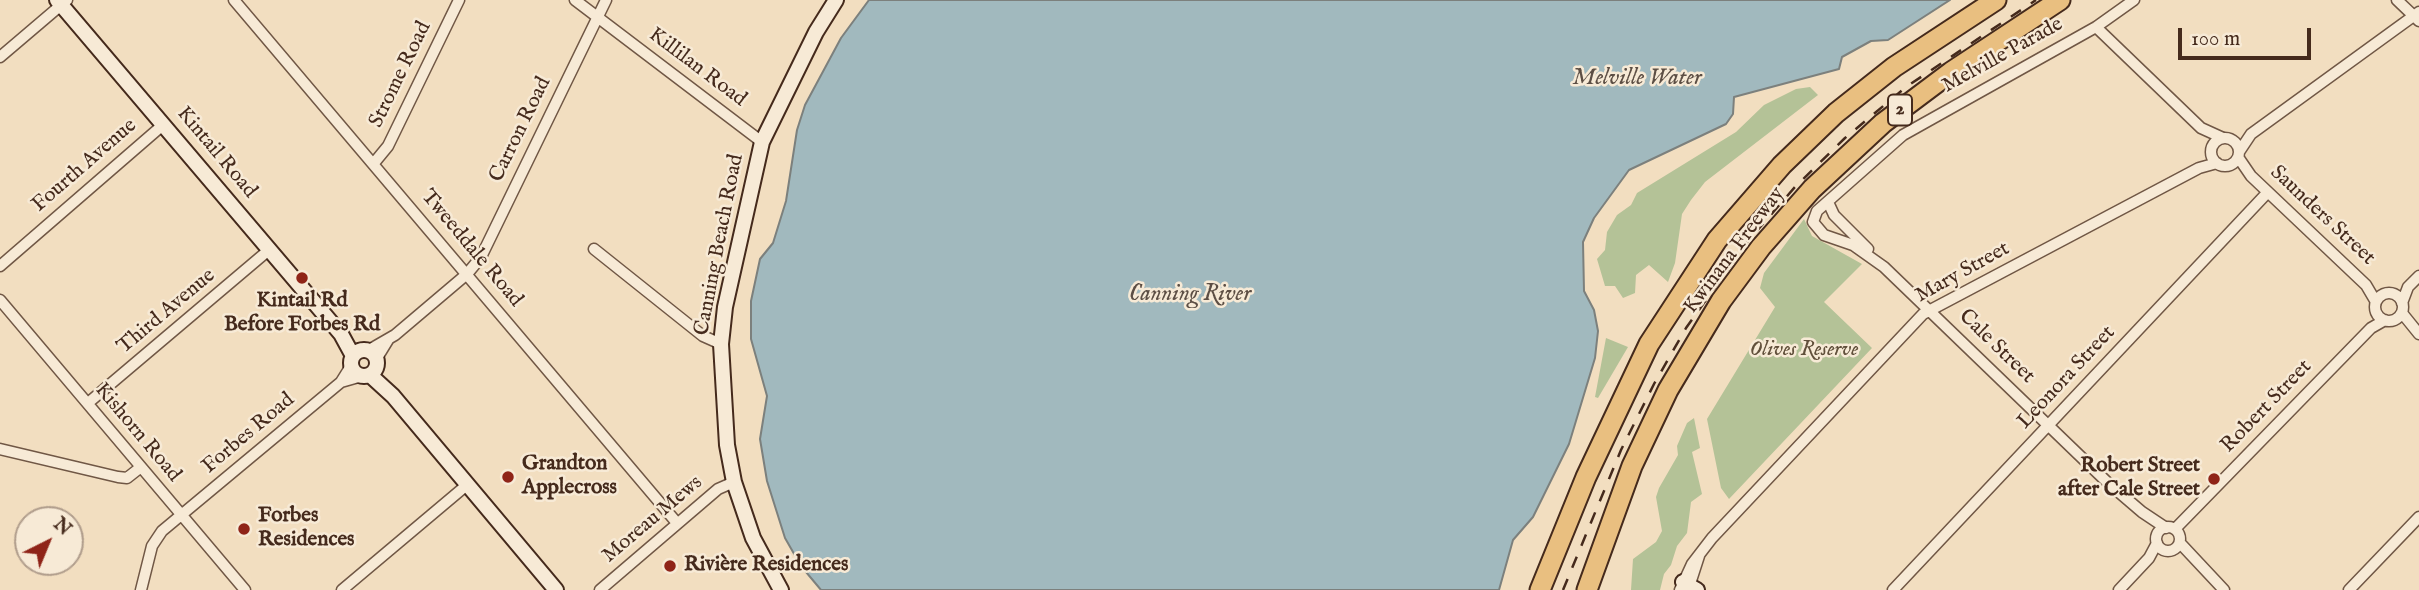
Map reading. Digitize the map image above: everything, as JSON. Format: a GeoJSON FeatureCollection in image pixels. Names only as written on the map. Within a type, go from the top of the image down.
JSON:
{"type":"FeatureCollection","features":[{"type":"Feature","properties":{"kind":"highway","name":"Kwinana Freeway"},"geometry":{"type":"LineString","coordinates":[[1540,590],[1606,433],[1649,344],[1701,261],[1758,190],[1812,135],[1861,92],[1996,0]]}},
{"type":"Feature","properties":{"kind":"highway","name":"Kwinana Freeway"},"geometry":{"type":"LineString","coordinates":[[1589,590],[1632,466],[1668,390],[1721,301],[1761,247],[1812,189],[1883,123],[1951,72],[2060,0]]}},
{"type":"Feature","properties":{"kind":"highway"},"geometry":{"type":"LineString","coordinates":[[1527,590],[1606,433]]}},
{"type":"Feature","properties":{"kind":"main road","name":"Canning Beach Road"},"geometry":{"type":"LineString","coordinates":[[782,590],[753,538],[734,482],[727,445],[720,344],[728,294],[762,142],[816,32],[836,0]]}},
{"type":"Feature","properties":{"kind":"main road","name":"Kintail Road"},"geometry":{"type":"LineString","coordinates":[[62,2],[556,587]]}},
{"type":"Feature","properties":{"kind":"street","name":"Tweeddale Road"},"geometry":{"type":"LineString","coordinates":[[234,0],[677,523]]}},
{"type":"Feature","properties":{"kind":"street","name":"Strome Road"},"geometry":{"type":"LineString","coordinates":[[374,163],[388,146],[459,0]]}},
{"type":"Feature","properties":{"kind":"street","name":"Killilan Road"},"geometry":{"type":"LineString","coordinates":[[575,0],[762,142]]}},
{"type":"Feature","properties":{"kind":"street","name":"Carron Road"},"geometry":{"type":"LineString","coordinates":[[467,274],[481,257],[606,0]]}},
{"type":"Feature","properties":{"kind":"street","name":"Melville Parade"},"geometry":{"type":"LineString","coordinates":[[1828,202],[1871,161],[1917,125],[2096,27],[2134,0]]}},
{"type":"Feature","properties":{"kind":"street"},"geometry":{"type":"LineString","coordinates":[[2397,0],[2417,17]]}},
{"type":"Feature","properties":{"kind":"street"},"geometry":{"type":"LineString","coordinates":[[0,57],[62,2]]}},
{"type":"Feature","properties":{"kind":"street","name":"Mary Street"},"geometry":{"type":"LineString","coordinates":[[1688,588],[1699,555],[1726,522],[1923,314],[2199,167],[2217,163],[2228,165],[2251,134],[2417,17]]}},
{"type":"Feature","properties":{"kind":"street"},"geometry":{"type":"LineString","coordinates":[[2096,27],[2201,128],[2236,143],[2238,155]]}},
{"type":"Feature","properties":{"kind":"street","name":"Fourth Avenue"},"geometry":{"type":"LineString","coordinates":[[0,265],[164,124]]}},
{"type":"Feature","properties":{"kind":"street"},"geometry":{"type":"LineString","coordinates":[[2201,128],[2217,163]]}},
{"type":"Feature","properties":{"kind":"street","name":"Mary Street"},"geometry":{"type":"LineString","coordinates":[[2199,167],[2215,141],[2251,134]]}},
{"type":"Feature","properties":{"kind":"street","name":"Saunders Street"},"geometry":{"type":"LineString","coordinates":[[2238,155],[2251,176],[2366,285],[2376,306],[2396,314],[2416,332]]}},
{"type":"Feature","properties":{"kind":"street","name":"Saunders Street"},"geometry":{"type":"LineString","coordinates":[[2228,165],[2251,176]]}},
{"type":"Feature","properties":{"kind":"street","name":"Leonora Street"},"geometry":{"type":"LineString","coordinates":[[1893,590],[2268,192]]}},
{"type":"Feature","properties":{"kind":"street","name":"Cale Street"},"geometry":{"type":"LineString","coordinates":[[1884,267],[1853,245],[1816,229],[1813,222],[1817,211],[1828,202],[1834,215],[1884,267],[2224,590]]}},
{"type":"Feature","properties":{"kind":"street","name":"Third Avenue"},"geometry":{"type":"LineString","coordinates":[[88,403],[270,249]]}},
{"type":"Feature","properties":{"kind":"street"},"geometry":{"type":"LineString","coordinates":[[593,249],[703,336],[720,344]]}},
{"type":"Feature","properties":{"kind":"street","name":"Forbes Road"},"geometry":{"type":"LineString","coordinates":[[141,590],[156,538],[467,274]]}},
{"type":"Feature","properties":{"kind":"street"},"geometry":{"type":"LineString","coordinates":[[2396,314],[2408,287],[2419,276]]}},
{"type":"Feature","properties":{"kind":"street","name":"Saunders Street"},"geometry":{"type":"LineString","coordinates":[[2366,285],[2389,293]]}},
{"type":"Feature","properties":{"kind":"street"},"geometry":{"type":"LineString","coordinates":[[2389,293],[2408,287]]}},
{"type":"Feature","properties":{"kind":"street","name":"Saunders Street"},"geometry":{"type":"LineString","coordinates":[[2376,306],[2389,293]]}},
{"type":"Feature","properties":{"kind":"street","name":"Saunders Street"},"geometry":{"type":"LineString","coordinates":[[2389,293],[2396,314]]}},
{"type":"Feature","properties":{"kind":"street","name":"Kishorn Road"},"geometry":{"type":"LineString","coordinates":[[0,300],[245,590]]}},
{"type":"Feature","properties":{"kind":"street","name":"Robert Street"},"geometry":{"type":"LineString","coordinates":[[2371,328],[2376,306]]}},
{"type":"Feature","properties":{"kind":"street","name":"Robert Street"},"geometry":{"type":"LineString","coordinates":[[2119,590],[2371,328],[2396,314]]}},
{"type":"Feature","properties":{"kind":"street"},"geometry":{"type":"LineString","coordinates":[[0,449],[118,477],[127,478],[141,467]]}},
{"type":"Feature","properties":{"kind":"street","name":"Moreau Mews"},"geometry":{"type":"LineString","coordinates":[[600,590],[718,489],[734,482]]}},
{"type":"Feature","properties":{"kind":"street"},"geometry":{"type":"LineString","coordinates":[[342,590],[468,484]]}},
{"type":"Feature","properties":{"kind":"street"},"geometry":{"type":"LineString","coordinates":[[2349,590],[2419,517]]}},
{"type":"Feature","properties":{"kind":"green space"},"geometry":{"type":"Polygon","coordinates":[[[1810,87],[1818,95],[1705,182],[1691,200],[1682,214],[1675,263],[1668,282],[1649,265],[1636,275],[1635,293],[1623,298],[1615,286],[1605,286],[1597,259],[1605,250],[1607,232],[1617,215],[1631,205],[1637,193],[1736,132],[1764,105],[1796,89],[1810,87]]]}},
{"type":"Feature","properties":{"kind":"green space","name":"Olives Reserve"},"geometry":{"type":"Polygon","coordinates":[[[1804,219],[1812,236],[1862,264],[1824,302],[1872,348],[1729,499],[1721,488],[1707,419],[1775,307],[1760,288],[1764,273],[1804,219]]]}},
{"type":"Feature","properties":{"kind":"green space"},"geometry":{"type":"Polygon","coordinates":[[[1606,338],[1628,347],[1598,398],[1595,397],[1606,338]]]}},
{"type":"Feature","properties":{"kind":"green space"},"geometry":{"type":"Polygon","coordinates":[[[1694,418],[1700,448],[1692,452],[1702,494],[1691,502],[1687,533],[1677,546],[1660,590],[1631,590],[1633,559],[1656,542],[1662,531],[1656,497],[1678,455],[1677,446],[1687,423],[1694,418]]]}},
{"type":"Feature","properties":{"kind":"water","name":"Canning River"},"geometry":{"type":"Polygon","coordinates":[[[869,0],[1950,0],[1888,40],[1871,41],[1842,57],[1839,69],[1734,97],[1733,114],[1726,124],[1629,170],[1594,218],[1583,242],[1584,291],[1594,310],[1598,331],[1595,358],[1569,444],[1533,517],[1513,540],[1499,590],[821,590],[801,566],[785,538],[767,481],[760,439],[767,396],[751,339],[751,301],[760,259],[773,243],[786,201],[797,130],[805,105],[841,38],[869,0]]]}},
{"type":"Feature","properties":{"kind":"railway"},"geometry":{"type":"LineString","coordinates":[[1563,590],[1621,450],[1654,384],[1686,328],[1748,241],[1795,187],[1845,138],[1906,87],[2036,0]]}},
{"type":"Feature","properties":{"kind":"place","name":"Kintail Rd Before Forbes Rd"},"geometry":{"type":"Point","coordinates":[302,278]}},
{"type":"Feature","properties":{"kind":"place","name":"Grandton Applecross"},"geometry":{"type":"Point","coordinates":[508,477]}},
{"type":"Feature","properties":{"kind":"place","name":"Robert Street after Cale Street"},"geometry":{"type":"Point","coordinates":[2214,479]}},
{"type":"Feature","properties":{"kind":"place","name":"Forbes Residences"},"geometry":{"type":"Point","coordinates":[244,529]}},
{"type":"Feature","properties":{"kind":"place","name":"Rivière Residences"},"geometry":{"type":"Point","coordinates":[670,566]}},
{"type":"Feature","properties":{"kind":"water label","name":"Melville Water"},"geometry":{"type":"Point","coordinates":[1637,79]}}]}
